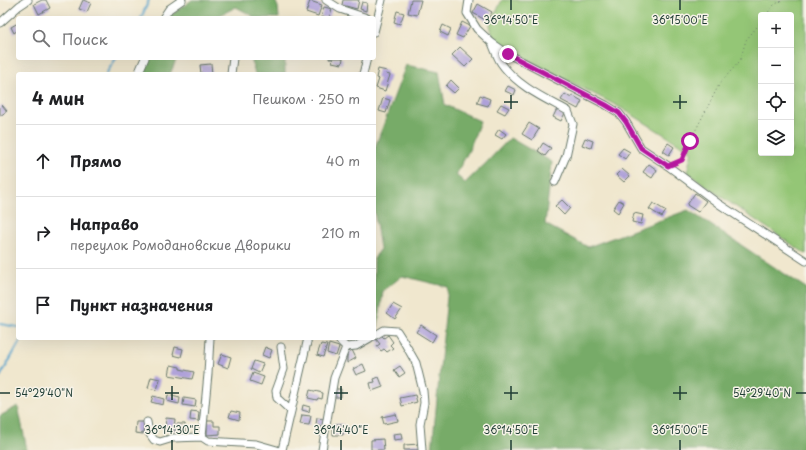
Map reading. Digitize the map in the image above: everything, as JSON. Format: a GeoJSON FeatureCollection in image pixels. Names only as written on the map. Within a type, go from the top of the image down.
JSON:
{"type":"FeatureCollection","features":[{"type":"Feature","properties":{"kind":"street"},"geometry":{"type":"LineString","coordinates":[[0,23],[28,0]]}},
{"type":"Feature","properties":{"kind":"street"},"geometry":{"type":"LineString","coordinates":[[164,16],[169,9],[182,0]]}},
{"type":"Feature","properties":{"kind":"street"},"geometry":{"type":"LineString","coordinates":[[326,0],[340,10],[361,16]]}},
{"type":"Feature","properties":{"kind":"street"},"geometry":{"type":"LineString","coordinates":[[376,17],[382,0]]}},
{"type":"Feature","properties":{"kind":"street"},"geometry":{"type":"LineString","coordinates":[[469,0],[468,14],[477,29],[492,43],[508,54],[619,113],[641,148],[719,204],[806,261]]}},
{"type":"Feature","properties":{"kind":"street"},"geometry":{"type":"LineString","coordinates":[[492,43],[501,62],[514,79],[568,111],[573,124],[566,156],[555,182]]}},
{"type":"Feature","properties":{"kind":"street"},"geometry":{"type":"LineString","coordinates":[[139,72],[144,60]]}},
{"type":"Feature","properties":{"kind":"street"},"geometry":{"type":"LineString","coordinates":[[231,72],[233,60]]}},
{"type":"Feature","properties":{"kind":"street"},"geometry":{"type":"LineString","coordinates":[[364,72],[366,60]]}},
{"type":"Feature","properties":{"kind":"street"},"geometry":{"type":"LineString","coordinates":[[376,335],[384,330],[396,331],[416,363],[424,403],[420,424],[422,450]]}},
{"type":"Feature","properties":{"kind":"street"},"geometry":{"type":"LineString","coordinates":[[202,437],[210,340]]}},
{"type":"Feature","properties":{"kind":"street"},"geometry":{"type":"LineString","coordinates":[[282,450],[308,340]]}},
{"type":"Feature","properties":{"kind":"street"},"geometry":{"type":"LineString","coordinates":[[339,340],[346,347]]}},
{"type":"Feature","properties":{"kind":"street"},"geometry":{"type":"LineString","coordinates":[[346,347],[356,346],[366,340]]}},
{"type":"Feature","properties":{"kind":"street"},"geometry":{"type":"LineString","coordinates":[[281,347],[284,369],[276,391],[277,398],[291,411]]}},
{"type":"Feature","properties":{"kind":"street"},"geometry":{"type":"LineString","coordinates":[[322,450],[334,378],[346,347]]}},
{"type":"Feature","properties":{"kind":"street"},"geometry":{"type":"LineString","coordinates":[[147,422],[149,433],[154,440],[160,442],[173,438],[202,437],[208,440],[242,447],[256,444],[277,450]]}},
{"type":"Feature","properties":{"kind":"path"},"geometry":{"type":"LineString","coordinates":[[768,12],[774,5],[782,0]]}},
{"type":"Feature","properties":{"kind":"path"},"geometry":{"type":"LineString","coordinates":[[668,166],[682,160],[690,141],[720,83],[740,61],[746,40],[758,26]]}},
{"type":"Feature","properties":{"kind":"green space"},"geometry":{"type":"Polygon","coordinates":[[[192,0],[275,0],[278,7],[279,16],[253,16],[236,7],[218,16],[170,16],[192,0]]]}},
{"type":"Feature","properties":{"kind":"green space"},"geometry":{"type":"Polygon","coordinates":[[[502,0],[806,0],[806,254],[687,172],[692,152],[623,109],[509,50],[493,37],[490,25],[502,0]]]}},
{"type":"Feature","properties":{"kind":"green space"},"geometry":{"type":"Polygon","coordinates":[[[148,60],[176,60],[171,72],[143,72],[148,60]]]}},
{"type":"Feature","properties":{"kind":"green space"},"geometry":{"type":"Polygon","coordinates":[[[252,60],[285,60],[285,72],[254,72],[252,60]]]}},
{"type":"Feature","properties":{"kind":"green space"},"geometry":{"type":"Polygon","coordinates":[[[406,65],[439,72],[445,105],[480,121],[469,150],[456,175],[465,183],[510,138],[552,162],[545,224],[588,247],[688,210],[806,288],[806,450],[432,450],[448,287],[402,276],[383,291],[378,327],[376,326],[376,256],[380,249],[376,223],[376,145],[406,65]]]}},
{"type":"Feature","properties":{"kind":"green space"},"geometry":{"type":"Polygon","coordinates":[[[18,406],[27,450],[0,450],[0,416],[18,406]]]}},
{"type":"Feature","properties":{"kind":"building"},"geometry":{"type":"Polygon","coordinates":[[[42,0],[46,0],[50,8],[39,14],[34,4],[42,0]]]}},
{"type":"Feature","properties":{"kind":"building"},"geometry":{"type":"Polygon","coordinates":[[[83,0],[91,3],[87,12],[79,9],[83,0]]]}},
{"type":"Feature","properties":{"kind":"building"},"geometry":{"type":"Polygon","coordinates":[[[343,0],[359,0],[357,9],[342,5],[343,0]]]}},
{"type":"Feature","properties":{"kind":"building"},"geometry":{"type":"Polygon","coordinates":[[[411,0],[421,0],[417,15],[408,13],[411,0]]]}},
{"type":"Feature","properties":{"kind":"building"},"geometry":{"type":"Polygon","coordinates":[[[310,1],[322,5],[318,16],[306,12],[310,1]]]}},
{"type":"Feature","properties":{"kind":"building"},"geometry":{"type":"Polygon","coordinates":[[[362,2],[367,3],[366,11],[360,9],[362,2]]]}},
{"type":"Feature","properties":{"kind":"building"},"geometry":{"type":"Polygon","coordinates":[[[478,4],[492,12],[487,21],[473,13],[478,4]]]}},
{"type":"Feature","properties":{"kind":"building"},"geometry":{"type":"Polygon","coordinates":[[[324,7],[332,9],[330,16],[321,16],[324,7]]]}},
{"type":"Feature","properties":{"kind":"building"},"geometry":{"type":"Polygon","coordinates":[[[397,11],[404,13],[400,24],[394,22],[397,11]]]}},
{"type":"Feature","properties":{"kind":"building"},"geometry":{"type":"Polygon","coordinates":[[[462,22],[470,26],[463,38],[456,35],[462,22]]]}},
{"type":"Feature","properties":{"kind":"building"},"geometry":{"type":"Polygon","coordinates":[[[16,24],[16,32],[14,33],[11,27],[16,24]]]}},
{"type":"Feature","properties":{"kind":"building"},"geometry":{"type":"Polygon","coordinates":[[[443,25],[451,29],[448,36],[440,32],[443,25]]]}},
{"type":"Feature","properties":{"kind":"building"},"geometry":{"type":"Polygon","coordinates":[[[460,47],[473,59],[465,67],[452,55],[460,47]]]}},
{"type":"Feature","properties":{"kind":"building"},"geometry":{"type":"Polygon","coordinates":[[[333,60],[343,60],[342,64],[332,62],[333,60]]]}},
{"type":"Feature","properties":{"kind":"building"},"geometry":{"type":"Polygon","coordinates":[[[211,64],[212,72],[201,72],[200,65],[211,64]]]}},
{"type":"Feature","properties":{"kind":"building"},"geometry":{"type":"Polygon","coordinates":[[[378,69],[387,71],[386,74],[390,75],[385,91],[376,88],[379,79],[376,78],[378,69]]]}},
{"type":"Feature","properties":{"kind":"building"},"geometry":{"type":"Polygon","coordinates":[[[451,80],[459,88],[454,93],[446,86],[451,80]]]}},
{"type":"Feature","properties":{"kind":"building"},"geometry":{"type":"Polygon","coordinates":[[[508,86],[516,90],[514,95],[505,91],[508,86]]]}},
{"type":"Feature","properties":{"kind":"building"},"geometry":{"type":"Polygon","coordinates":[[[565,94],[571,98],[572,95],[582,101],[578,109],[561,100],[565,94]]]}},
{"type":"Feature","properties":{"kind":"building"},"geometry":{"type":"Polygon","coordinates":[[[480,95],[490,99],[488,106],[477,103],[480,95]]]}},
{"type":"Feature","properties":{"kind":"building"},"geometry":{"type":"Polygon","coordinates":[[[383,98],[390,100],[386,113],[379,111],[383,98]]]}},
{"type":"Feature","properties":{"kind":"building"},"geometry":{"type":"Polygon","coordinates":[[[501,104],[509,108],[505,114],[497,110],[501,104]]]}},
{"type":"Feature","properties":{"kind":"building"},"geometry":{"type":"Polygon","coordinates":[[[2,105],[7,111],[0,116],[0,107],[2,105]]]}},
{"type":"Feature","properties":{"kind":"building"},"geometry":{"type":"Polygon","coordinates":[[[557,109],[565,113],[561,121],[553,117],[557,109]]]}},
{"type":"Feature","properties":{"kind":"building"},"geometry":{"type":"Polygon","coordinates":[[[529,123],[539,129],[532,140],[522,134],[529,123]]]}},
{"type":"Feature","properties":{"kind":"building"},"geometry":{"type":"Polygon","coordinates":[[[499,129],[506,134],[502,139],[495,135],[499,129]]]}},
{"type":"Feature","properties":{"kind":"building"},"geometry":{"type":"Polygon","coordinates":[[[585,138],[593,141],[591,148],[582,145],[585,138]]]}},
{"type":"Feature","properties":{"kind":"building"},"geometry":{"type":"Polygon","coordinates":[[[543,143],[551,148],[545,156],[538,151],[543,143]]]}},
{"type":"Feature","properties":{"kind":"building"},"geometry":{"type":"Polygon","coordinates":[[[668,143],[674,147],[669,155],[663,151],[668,143]]]}},
{"type":"Feature","properties":{"kind":"building"},"geometry":{"type":"Polygon","coordinates":[[[623,148],[630,152],[625,159],[618,154],[623,148]]]}},
{"type":"Feature","properties":{"kind":"building"},"geometry":{"type":"Polygon","coordinates":[[[649,164],[657,170],[652,178],[643,172],[649,164]]]}},
{"type":"Feature","properties":{"kind":"building"},"geometry":{"type":"Polygon","coordinates":[[[622,169],[630,176],[624,182],[616,175],[622,169]]]}},
{"type":"Feature","properties":{"kind":"building"},"geometry":{"type":"Polygon","coordinates":[[[695,193],[706,201],[698,212],[687,205],[695,193]]]}},
{"type":"Feature","properties":{"kind":"building"},"geometry":{"type":"Polygon","coordinates":[[[562,200],[570,208],[564,215],[555,206],[562,200]]]}},
{"type":"Feature","properties":{"kind":"building"},"geometry":{"type":"Polygon","coordinates":[[[619,200],[624,203],[618,213],[613,209],[619,200]]]}},
{"type":"Feature","properties":{"kind":"building"},"geometry":{"type":"Polygon","coordinates":[[[653,203],[666,211],[662,217],[649,209],[653,203]]]}},
{"type":"Feature","properties":{"kind":"building"},"geometry":{"type":"Polygon","coordinates":[[[634,213],[643,215],[641,224],[632,222],[634,213]]]}},
{"type":"Feature","properties":{"kind":"building"},"geometry":{"type":"Polygon","coordinates":[[[393,304],[402,309],[395,319],[387,313],[393,304]]]}},
{"type":"Feature","properties":{"kind":"building"},"geometry":{"type":"Polygon","coordinates":[[[421,325],[436,335],[432,342],[416,332],[421,325]]]}},
{"type":"Feature","properties":{"kind":"building"},"geometry":{"type":"Polygon","coordinates":[[[381,335],[384,338],[388,335],[393,342],[390,345],[393,348],[387,352],[384,349],[381,351],[377,346],[380,344],[376,339],[381,335]]]}},
{"type":"Feature","properties":{"kind":"building"},"geometry":{"type":"Polygon","coordinates":[[[321,344],[327,345],[323,357],[317,355],[321,344]]]}},
{"type":"Feature","properties":{"kind":"building"},"geometry":{"type":"Polygon","coordinates":[[[329,344],[339,347],[336,356],[327,353],[329,344]]]}},
{"type":"Feature","properties":{"kind":"building"},"geometry":{"type":"Polygon","coordinates":[[[175,347],[183,349],[181,357],[173,355],[175,347]]]}},
{"type":"Feature","properties":{"kind":"building"},"geometry":{"type":"Polygon","coordinates":[[[265,347],[272,350],[269,358],[262,355],[265,347]]]}},
{"type":"Feature","properties":{"kind":"building"},"geometry":{"type":"Polygon","coordinates":[[[352,350],[356,358],[347,363],[347,353],[352,350]]]}},
{"type":"Feature","properties":{"kind":"building"},"geometry":{"type":"Polygon","coordinates":[[[222,354],[231,357],[228,368],[218,364],[222,354]]]}},
{"type":"Feature","properties":{"kind":"building"},"geometry":{"type":"Polygon","coordinates":[[[254,361],[263,364],[259,373],[251,369],[254,361]]]}},
{"type":"Feature","properties":{"kind":"building"},"geometry":{"type":"Polygon","coordinates":[[[363,364],[366,371],[356,375],[353,369],[363,364]]]}},
{"type":"Feature","properties":{"kind":"building"},"geometry":{"type":"Polygon","coordinates":[[[171,365],[180,367],[180,369],[194,372],[192,379],[169,375],[171,365]]]}},
{"type":"Feature","properties":{"kind":"building"},"geometry":{"type":"Polygon","coordinates":[[[400,366],[405,373],[399,377],[394,370],[400,366]]]}},
{"type":"Feature","properties":{"kind":"building"},"geometry":{"type":"Polygon","coordinates":[[[253,373],[264,377],[261,385],[250,381],[253,373]]]}},
{"type":"Feature","properties":{"kind":"building"},"geometry":{"type":"Polygon","coordinates":[[[151,377],[160,379],[157,390],[148,388],[151,377]]]}},
{"type":"Feature","properties":{"kind":"building"},"geometry":{"type":"Polygon","coordinates":[[[379,377],[383,387],[372,391],[370,383],[375,382],[374,379],[379,377]]]}},
{"type":"Feature","properties":{"kind":"building"},"geometry":{"type":"Polygon","coordinates":[[[334,389],[341,389],[341,397],[334,397],[334,389]]]}},
{"type":"Feature","properties":{"kind":"building"},"geometry":{"type":"Polygon","coordinates":[[[310,390],[323,393],[322,399],[318,398],[317,400],[308,398],[310,390]]]}},
{"type":"Feature","properties":{"kind":"building"},"geometry":{"type":"Polygon","coordinates":[[[168,395],[180,398],[179,404],[167,401],[168,395]]]}},
{"type":"Feature","properties":{"kind":"building"},"geometry":{"type":"Polygon","coordinates":[[[415,395],[417,402],[402,406],[400,398],[415,395]]]}},
{"type":"Feature","properties":{"kind":"building"},"geometry":{"type":"Polygon","coordinates":[[[153,396],[164,399],[163,405],[151,402],[153,396]]]}},
{"type":"Feature","properties":{"kind":"building"},"geometry":{"type":"Polygon","coordinates":[[[184,398],[196,400],[195,407],[183,405],[184,398]]]}},
{"type":"Feature","properties":{"kind":"building"},"geometry":{"type":"Polygon","coordinates":[[[303,405],[310,407],[309,412],[302,410],[303,405]]]}},
{"type":"Feature","properties":{"kind":"building"},"geometry":{"type":"Polygon","coordinates":[[[191,411],[199,412],[198,421],[190,420],[191,411]]]}},
{"type":"Feature","properties":{"kind":"building"},"geometry":{"type":"Polygon","coordinates":[[[231,411],[240,413],[239,420],[229,417],[231,411]]]}},
{"type":"Feature","properties":{"kind":"building"},"geometry":{"type":"Polygon","coordinates":[[[396,414],[398,421],[384,424],[382,417],[396,414]]]}},
{"type":"Feature","properties":{"kind":"building"},"geometry":{"type":"Polygon","coordinates":[[[302,415],[311,416],[309,425],[300,424],[302,415]]]}},
{"type":"Feature","properties":{"kind":"building"},"geometry":{"type":"Polygon","coordinates":[[[166,418],[175,419],[174,431],[165,430],[166,418]]]}},
{"type":"Feature","properties":{"kind":"building"},"geometry":{"type":"Polygon","coordinates":[[[317,418],[324,419],[322,426],[316,424],[317,418]]]}},
{"type":"Feature","properties":{"kind":"building"},"geometry":{"type":"Polygon","coordinates":[[[207,421],[214,421],[214,426],[220,426],[220,434],[207,435],[207,421]]]}},
{"type":"Feature","properties":{"kind":"building"},"geometry":{"type":"Polygon","coordinates":[[[136,422],[144,422],[143,434],[135,433],[136,422]]]}},
{"type":"Feature","properties":{"kind":"building"},"geometry":{"type":"Polygon","coordinates":[[[177,424],[185,424],[185,432],[176,431],[177,424]]]}},
{"type":"Feature","properties":{"kind":"building"},"geometry":{"type":"Polygon","coordinates":[[[333,424],[343,424],[343,435],[333,435],[333,424]]]}},
{"type":"Feature","properties":{"kind":"building"},"geometry":{"type":"Polygon","coordinates":[[[401,433],[402,439],[394,440],[393,434],[401,433]]]}},
{"type":"Feature","properties":{"kind":"building"},"geometry":{"type":"Polygon","coordinates":[[[383,439],[384,450],[371,450],[371,440],[383,439]]]}},
{"type":"Feature","properties":{"kind":"building"},"geometry":{"type":"Polygon","coordinates":[[[420,444],[420,450],[404,450],[404,445],[420,444]]]}},
{"type":"Feature","properties":{"kind":"waterway"},"geometry":{"type":"LineString","coordinates":[[142,16],[149,0]]}},
{"type":"Feature","properties":{"kind":"waterway"},"geometry":{"type":"LineString","coordinates":[[107,72],[115,60]]}},
{"type":"Feature","properties":{"kind":"waterway"},"geometry":{"type":"LineString","coordinates":[[0,324],[16,327]]}},
{"type":"Feature","properties":{"kind":"waterway"},"geometry":{"type":"LineString","coordinates":[[0,377],[21,340]]}},
{"type":"Feature","properties":{"kind":"route"},"geometry":{"type":"LineString","coordinates":[[508,54],[619,113],[641,148],[668,166],[682,160],[690,141]]}}]}
